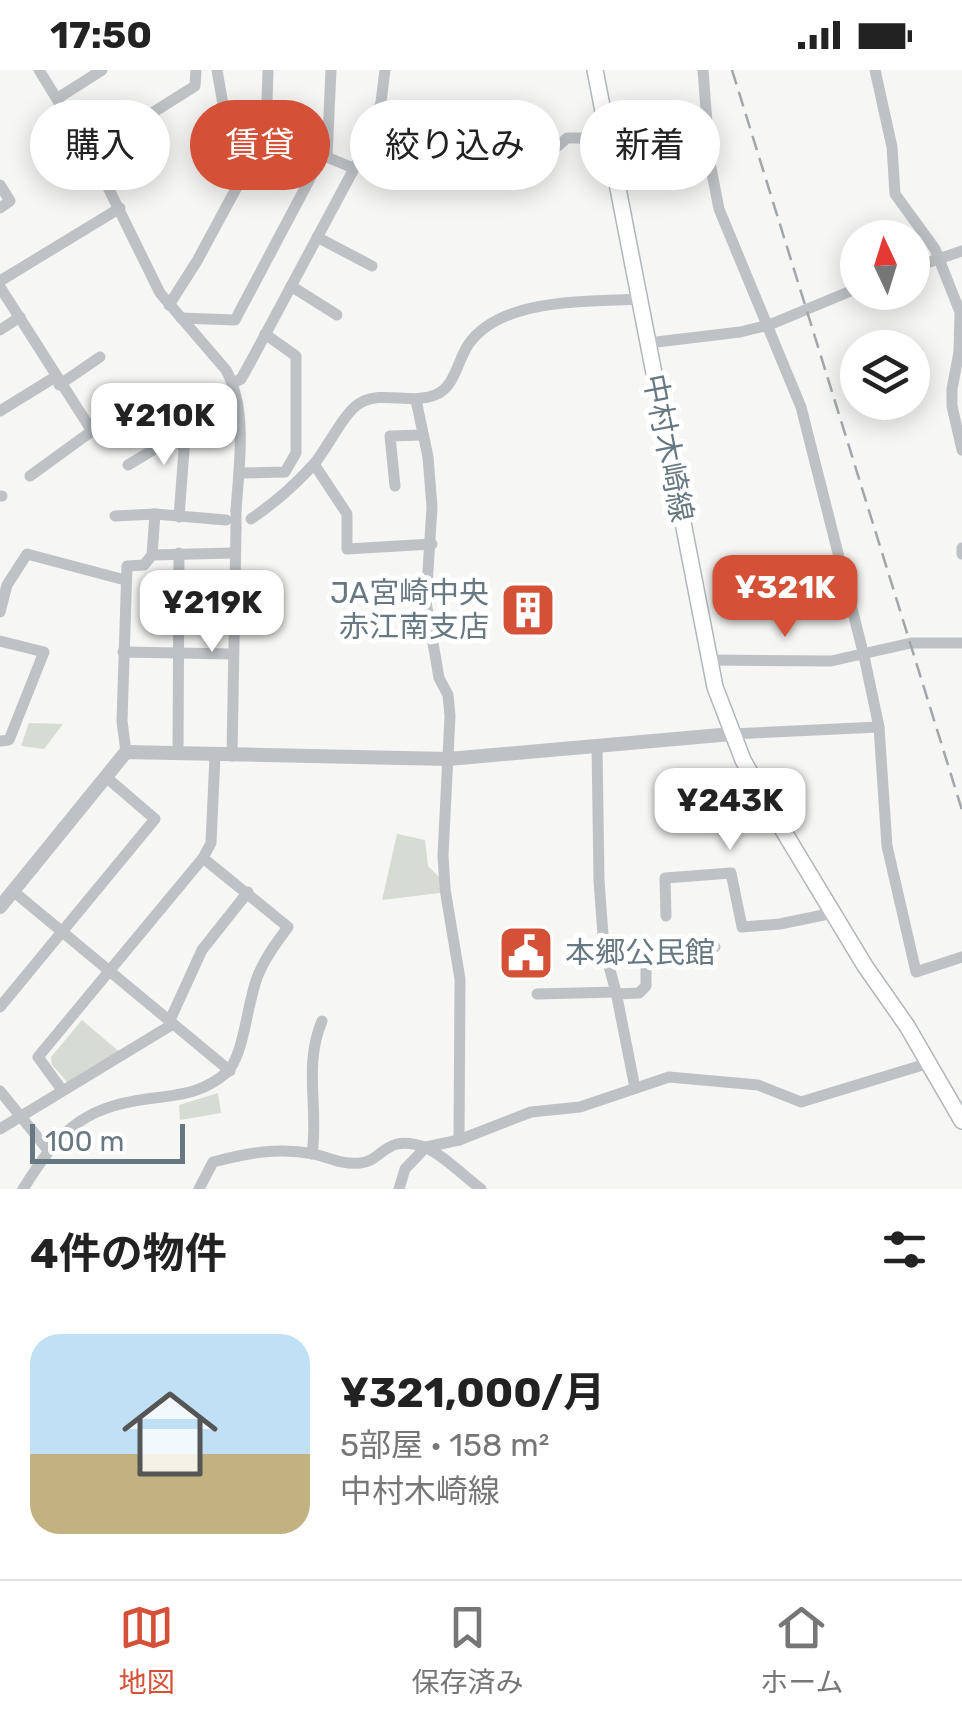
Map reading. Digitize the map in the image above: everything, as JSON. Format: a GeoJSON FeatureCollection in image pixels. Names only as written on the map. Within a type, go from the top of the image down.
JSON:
{"type":"FeatureCollection","features":[{"type":"Feature","properties":{"kind":"main road","name":"中村木崎線"},"geometry":{"type":"LineString","coordinates":[[596,70],[602,100]]}},
{"type":"Feature","properties":{"kind":"main road","name":"中村木崎線"},"geometry":{"type":"LineString","coordinates":[[619,190],[708,660],[732,734],[772,812],[907,1026],[962,1122]]}},
{"type":"Feature","properties":{"kind":"street"},"geometry":{"type":"LineString","coordinates":[[39,70],[58,98],[102,70]]}},
{"type":"Feature","properties":{"kind":"street"},"geometry":{"type":"LineString","coordinates":[[170,102],[195,86],[196,70]]}},
{"type":"Feature","properties":{"kind":"street"},"geometry":{"type":"LineString","coordinates":[[216,70],[222,100]]}},
{"type":"Feature","properties":{"kind":"street"},"geometry":{"type":"LineString","coordinates":[[267,100],[268,70]]}},
{"type":"Feature","properties":{"kind":"street"},"geometry":{"type":"LineString","coordinates":[[330,100],[332,70]]}},
{"type":"Feature","properties":{"kind":"street"},"geometry":{"type":"LineString","coordinates":[[380,100],[386,70]]}},
{"type":"Feature","properties":{"kind":"street"},"geometry":{"type":"LineString","coordinates":[[703,70],[710,163],[719,209],[800,407],[864,656],[879,727],[887,846],[916,972],[962,957]]}},
{"type":"Feature","properties":{"kind":"street"},"geometry":{"type":"LineString","coordinates":[[875,70],[892,147],[895,194],[940,258],[960,312],[952,406],[962,450]]}},
{"type":"Feature","properties":{"kind":"street"},"geometry":{"type":"LineString","coordinates":[[233,383],[241,379],[350,174]]}},
{"type":"Feature","properties":{"kind":"street"},"geometry":{"type":"LineString","coordinates":[[0,186],[10,201],[0,208]]}},
{"type":"Feature","properties":{"kind":"street"},"geometry":{"type":"LineString","coordinates":[[110,190],[160,293],[233,383],[239,472],[231,524],[232,756]]}},
{"type":"Feature","properties":{"kind":"street"},"geometry":{"type":"LineString","coordinates":[[170,305],[235,190]]}},
{"type":"Feature","properties":{"kind":"street"},"geometry":{"type":"LineString","coordinates":[[180,318],[235,320],[306,190]]}},
{"type":"Feature","properties":{"kind":"street"},"geometry":{"type":"LineString","coordinates":[[92,432],[0,284],[120,208]]}},
{"type":"Feature","properties":{"kind":"street"},"geometry":{"type":"LineString","coordinates":[[317,238],[372,266]]}},
{"type":"Feature","properties":{"kind":"street"},"geometry":{"type":"LineString","coordinates":[[930,262],[962,251]]}},
{"type":"Feature","properties":{"kind":"street"},"geometry":{"type":"LineString","coordinates":[[291,286],[337,315]]}},
{"type":"Feature","properties":{"kind":"street"},"geometry":{"type":"LineString","coordinates":[[648,343],[769,325],[840,295]]}},
{"type":"Feature","properties":{"kind":"street"},"geometry":{"type":"LineString","coordinates":[[250,520],[314,464],[357,404],[380,397],[416,400],[444,390],[474,338],[515,311],[640,299]]}},
{"type":"Feature","properties":{"kind":"street"},"geometry":{"type":"LineString","coordinates":[[0,330],[20,317]]}},
{"type":"Feature","properties":{"kind":"street"},"geometry":{"type":"LineString","coordinates":[[239,472],[285,472],[296,453],[296,356],[266,334]]}},
{"type":"Feature","properties":{"kind":"street"},"geometry":{"type":"LineString","coordinates":[[0,411],[100,358]]}},
{"type":"Feature","properties":{"kind":"street"},"geometry":{"type":"LineString","coordinates":[[30,476],[92,432],[155,398],[184,450],[179,517]]}},
{"type":"Feature","properties":{"kind":"street"},"geometry":{"type":"LineString","coordinates":[[416,400],[431,490],[432,544],[426,602],[439,678],[448,695],[443,855],[460,979],[459,1140]]}},
{"type":"Feature","properties":{"kind":"street"},"geometry":{"type":"LineString","coordinates":[[128,465],[178,434]]}},
{"type":"Feature","properties":{"kind":"street"},"geometry":{"type":"LineString","coordinates":[[395,486],[390,436],[424,434]]}},
{"type":"Feature","properties":{"kind":"street"},"geometry":{"type":"LineString","coordinates":[[314,464],[347,514],[347,549],[432,544]]}},
{"type":"Feature","properties":{"kind":"street"},"geometry":{"type":"LineString","coordinates":[[115,516],[154,514],[231,524]]}},
{"type":"Feature","properties":{"kind":"street"},"geometry":{"type":"LineString","coordinates":[[0,907],[126,752],[122,721],[125,580],[128,566],[144,565],[152,555],[154,514]]}},
{"type":"Feature","properties":{"kind":"street"},"geometry":{"type":"LineString","coordinates":[[178,553],[178,754]]}},
{"type":"Feature","properties":{"kind":"street"},"geometry":{"type":"LineString","coordinates":[[152,555],[234,553]]}},
{"type":"Feature","properties":{"kind":"street"},"geometry":{"type":"LineString","coordinates":[[0,612],[7,585],[27,554],[125,580]]}},
{"type":"Feature","properties":{"kind":"street"},"geometry":{"type":"LineString","coordinates":[[0,640],[44,652],[9,740],[0,740]]}},
{"type":"Feature","properties":{"kind":"street"},"geometry":{"type":"LineString","coordinates":[[708,660],[831,661],[910,643],[962,643]]}},
{"type":"Feature","properties":{"kind":"street"},"geometry":{"type":"LineString","coordinates":[[124,652],[232,654]]}},
{"type":"Feature","properties":{"kind":"street"},"geometry":{"type":"LineString","coordinates":[[126,752],[448,759],[732,734],[879,727]]}},
{"type":"Feature","properties":{"kind":"street"},"geometry":{"type":"LineString","coordinates":[[598,746],[599,881],[604,948],[634,1088]]}},
{"type":"Feature","properties":{"kind":"street"},"geometry":{"type":"LineString","coordinates":[[62,1090],[38,1056],[203,858],[210,844],[215,756]]}},
{"type":"Feature","properties":{"kind":"street"},"geometry":{"type":"LineString","coordinates":[[0,1007],[156,819],[106,776]]}},
{"type":"Feature","properties":{"kind":"street"},"geometry":{"type":"LineString","coordinates":[[23,1189],[66,1129],[94,1112],[120,1103],[201,1090],[230,1071],[258,974],[288,927],[203,858]]}},
{"type":"Feature","properties":{"kind":"street"},"geometry":{"type":"LineString","coordinates":[[666,916],[665,878],[732,873],[742,926],[780,924],[833,913]]}},
{"type":"Feature","properties":{"kind":"street"},"geometry":{"type":"LineString","coordinates":[[13,891],[230,1071]]}},
{"type":"Feature","properties":{"kind":"street"},"geometry":{"type":"LineString","coordinates":[[0,1129],[172,1022],[202,950],[248,892]]}},
{"type":"Feature","properties":{"kind":"street"},"geometry":{"type":"LineString","coordinates":[[536,994],[639,994],[646,986],[646,948],[714,947]]}},
{"type":"Feature","properties":{"kind":"street"},"geometry":{"type":"LineString","coordinates":[[312,1154],[313,1043],[322,1021]]}},
{"type":"Feature","properties":{"kind":"street"},"geometry":{"type":"LineString","coordinates":[[200,1189],[213,1162],[264,1150],[312,1154],[344,1164],[366,1163],[387,1145],[426,1147],[459,1140],[531,1112],[580,1107],[669,1077],[758,1085],[801,1102],[926,1064]]}},
{"type":"Feature","properties":{"kind":"street"},"geometry":{"type":"LineString","coordinates":[[0,1091],[48,1150]]}},
{"type":"Feature","properties":{"kind":"street"},"geometry":{"type":"LineString","coordinates":[[399,1189],[405,1169],[426,1147]]}},
{"type":"Feature","properties":{"kind":"street"},"geometry":{"type":"LineString","coordinates":[[426,1147],[480,1189]]}},
{"type":"Feature","properties":{"kind":"shaded area"},"geometry":{"type":"Polygon","coordinates":[[[29,723],[63,724],[44,749],[21,746],[29,723]]]}},
{"type":"Feature","properties":{"kind":"shaded area"},"geometry":{"type":"Polygon","coordinates":[[[397,834],[425,840],[428,866],[439,877],[440,893],[382,900],[397,834]]]}},
{"type":"Feature","properties":{"kind":"shaded area"},"geometry":{"type":"Polygon","coordinates":[[[82,1020],[123,1055],[67,1082],[52,1065],[51,1057],[82,1020]]]}},
{"type":"Feature","properties":{"kind":"shaded area"},"geometry":{"type":"Polygon","coordinates":[[[218,1093],[221,1113],[180,1120],[179,1105],[218,1093]]]}},
{"type":"Feature","properties":{"kind":"railway"},"geometry":{"type":"LineString","coordinates":[[732,70],[962,810]]}},
{"type":"Feature","properties":{"kind":"place","name":"JA宮崎中央 赤江南支店"},"geometry":{"type":"Point","coordinates":[528,610]}},
{"type":"Feature","properties":{"kind":"place","name":"本郷公民館"},"geometry":{"type":"Point","coordinates":[526,953]}}]}
